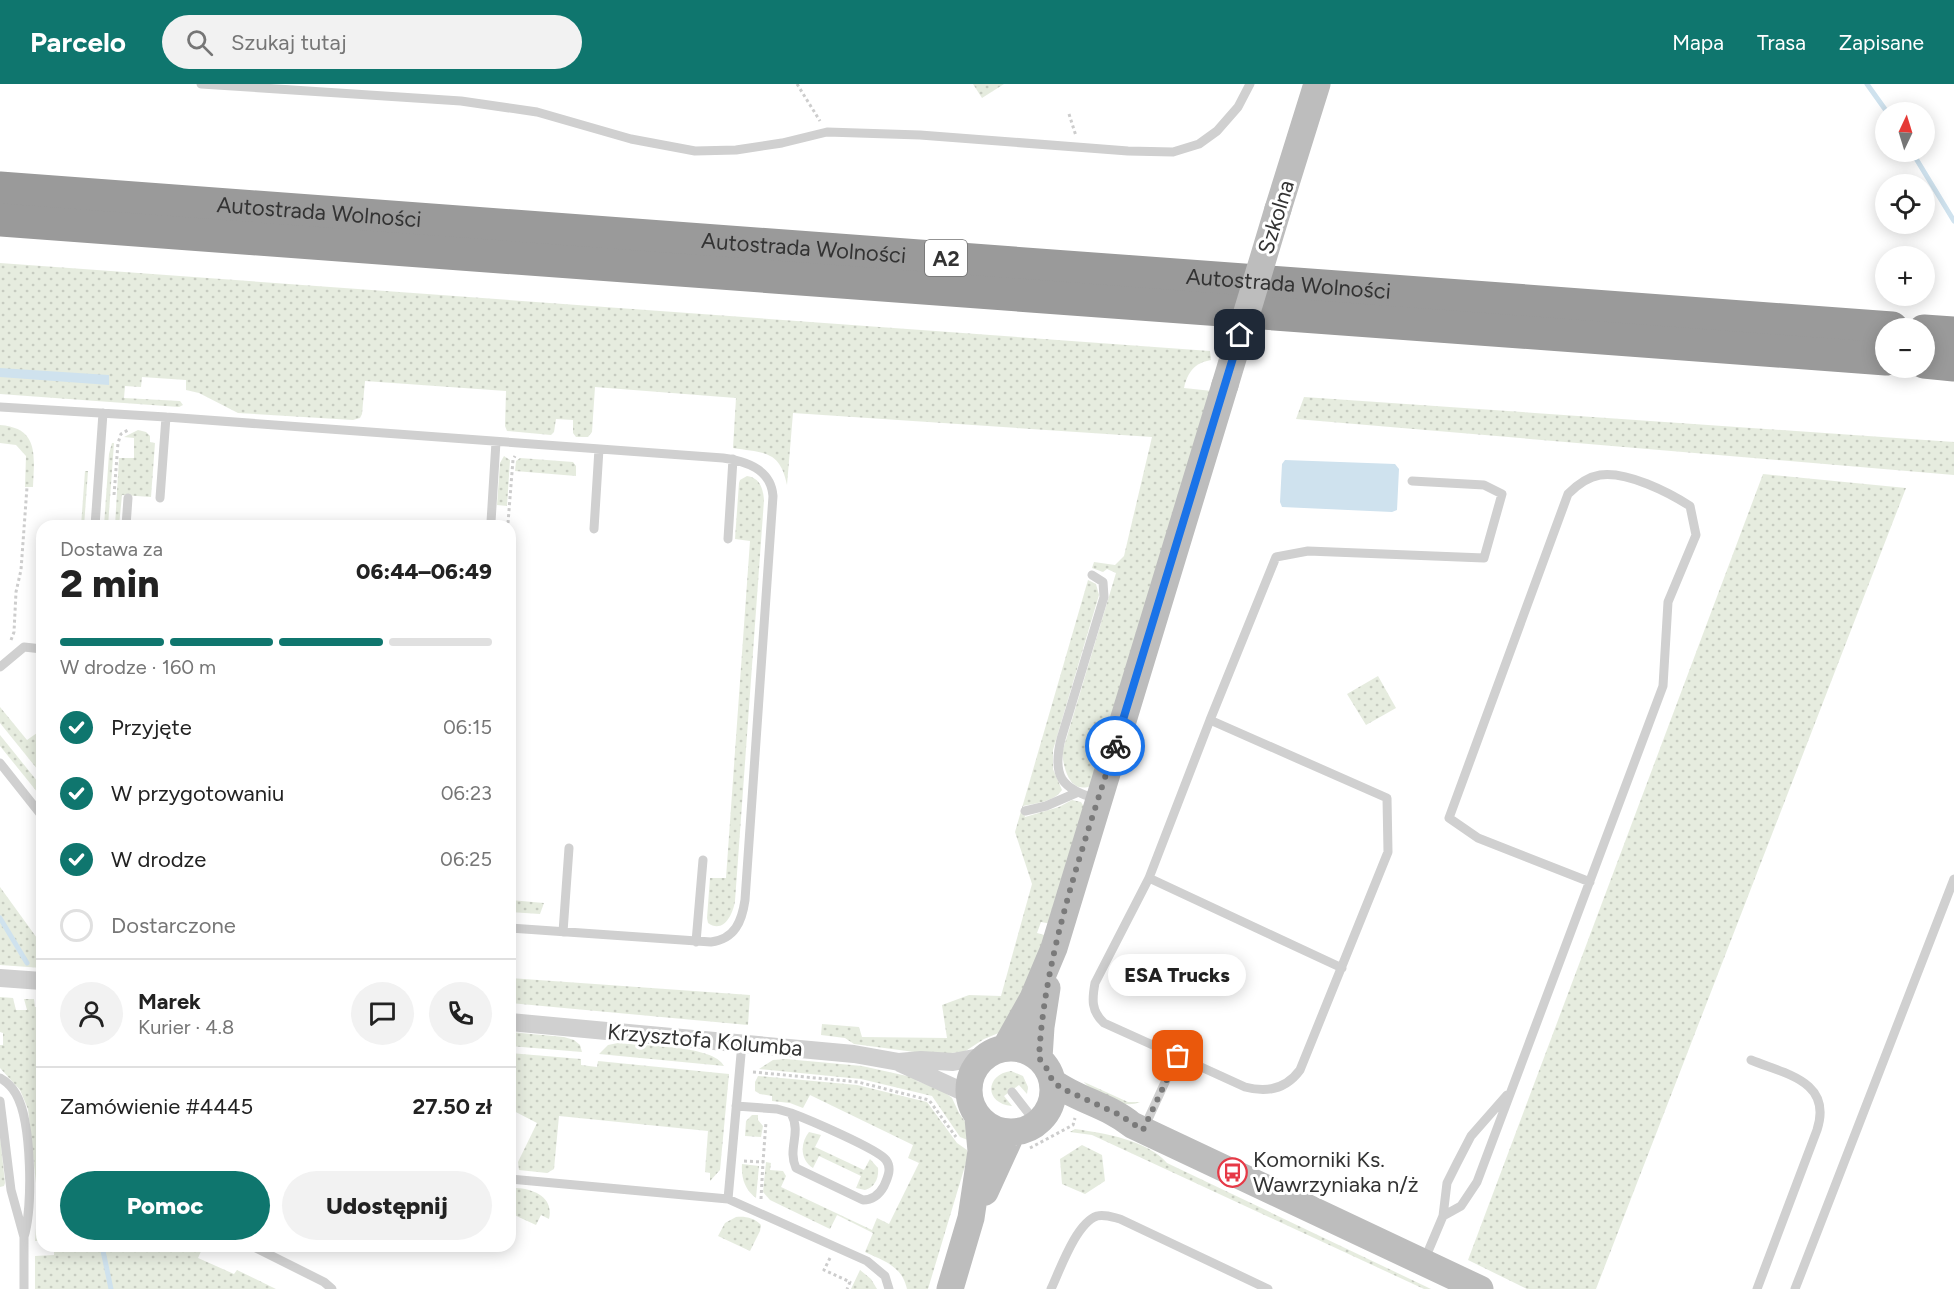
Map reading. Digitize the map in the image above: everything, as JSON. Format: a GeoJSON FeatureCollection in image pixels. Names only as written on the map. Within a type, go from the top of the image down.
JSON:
{"type":"FeatureCollection","features":[{"type":"Feature","properties":{"kind":"highway","name":"Autostrada Wolności"},"geometry":{"type":"LineString","coordinates":[[0,189],[1875,327]]}},
{"type":"Feature","properties":{"kind":"highway","name":"Autostrada Wolności"},"geometry":{"type":"LineString","coordinates":[[0,220],[1875,359]]}},
{"type":"Feature","properties":{"kind":"highway"},"geometry":{"type":"LineString","coordinates":[[1935,332],[1954,333]]}},
{"type":"Feature","properties":{"kind":"highway"},"geometry":{"type":"LineString","coordinates":[[1935,363],[1954,364]]}},
{"type":"Feature","properties":{"kind":"street","name":"Szkolna"},"geometry":{"type":"LineString","coordinates":[[1054,948],[1088,796],[1225,385],[1317,84]]}},
{"type":"Feature","properties":{"kind":"street"},"geometry":{"type":"LineString","coordinates":[[1008,1139],[1001,1132],[989,1127],[973,1106],[968,1083],[972,1073],[995,1052],[1033,998],[1054,948]]}},
{"type":"Feature","properties":{"kind":"street"},"geometry":{"type":"LineString","coordinates":[[1039,1058],[1041,1027],[1054,948]]}},
{"type":"Feature","properties":{"kind":"street"},"geometry":{"type":"LineString","coordinates":[[0,978],[36,981]]}},
{"type":"Feature","properties":{"kind":"street","name":"Krzysztofa Kolumba"},"geometry":{"type":"LineString","coordinates":[[516,1023],[854,1054],[899,1062],[932,1060],[953,1062],[995,1052]]}},
{"type":"Feature","properties":{"kind":"street"},"geometry":{"type":"LineString","coordinates":[[950,1289],[971,1218],[1008,1139],[1049,1109],[1053,1096],[1053,1082],[1039,1058],[1026,1051],[995,1052]]}},
{"type":"Feature","properties":{"kind":"street","name":"Krzysztofa Kolumba"},"geometry":{"type":"LineString","coordinates":[[899,1062],[973,1106]]}},
{"type":"Feature","properties":{"kind":"street"},"geometry":{"type":"LineString","coordinates":[[1053,1082],[1073,1095],[1118,1114],[1137,1127],[1480,1289]]}},
{"type":"Feature","properties":{"kind":"street"},"geometry":{"type":"LineString","coordinates":[[1008,1139],[1075,1115],[1137,1127]]}},
{"type":"Feature","properties":{"kind":"lane"},"geometry":{"type":"LineString","coordinates":[[201,84],[461,101],[537,112],[631,140],[695,151],[736,150],[782,143],[827,132],[920,135],[1173,152],[1199,144],[1217,132],[1238,107],[1250,84]]}},
{"type":"Feature","properties":{"kind":"lane"},"geometry":{"type":"LineString","coordinates":[[0,407],[733,459],[743,461],[760,470],[770,482],[773,496],[746,900],[739,926],[727,938],[719,942],[516,928]]}},
{"type":"Feature","properties":{"kind":"lane"},"geometry":{"type":"LineString","coordinates":[[95,520],[103,413]]}},
{"type":"Feature","properties":{"kind":"lane"},"geometry":{"type":"LineString","coordinates":[[160,498],[166,417]]}},
{"type":"Feature","properties":{"kind":"lane"},"geometry":{"type":"LineString","coordinates":[[491,520],[496,442]]}},
{"type":"Feature","properties":{"kind":"lane"},"geometry":{"type":"LineString","coordinates":[[594,529],[599,449]]}},
{"type":"Feature","properties":{"kind":"lane"},"geometry":{"type":"LineString","coordinates":[[728,539],[733,459]]}},
{"type":"Feature","properties":{"kind":"lane"},"geometry":{"type":"LineString","coordinates":[[1443,1216],[1461,1206],[1477,1182],[1664,686],[1668,602],[1696,535],[1690,506],[1672,494],[1623,477],[1600,475],[1581,482],[1568,494],[1449,818],[1478,838],[1590,882]]}},
{"type":"Feature","properties":{"kind":"lane"},"geometry":{"type":"LineString","coordinates":[[1210,720],[1387,798],[1388,852],[1342,968],[1300,1070],[1293,1080],[1268,1091],[1245,1087],[1104,1023],[1096,1015],[1093,1006],[1095,983],[1149,878],[1210,720],[1276,556],[1308,551],[1484,558],[1502,495],[1484,485],[1412,481]]}},
{"type":"Feature","properties":{"kind":"lane"},"geometry":{"type":"LineString","coordinates":[[126,520],[128,498]]}},
{"type":"Feature","properties":{"kind":"lane"},"geometry":{"type":"LineString","coordinates":[[1088,796],[1062,779],[1057,759],[1060,739],[1104,597],[1103,582],[1092,575]]}},
{"type":"Feature","properties":{"kind":"lane"},"geometry":{"type":"LineString","coordinates":[[0,667],[24,647],[36,648]]}},
{"type":"Feature","properties":{"kind":"lane"},"geometry":{"type":"LineString","coordinates":[[0,763],[36,808]]}},
{"type":"Feature","properties":{"kind":"lane"},"geometry":{"type":"LineString","coordinates":[[1026,811],[1088,796]]}},
{"type":"Feature","properties":{"kind":"lane"},"geometry":{"type":"LineString","coordinates":[[563,932],[569,848]]}},
{"type":"Feature","properties":{"kind":"lane"},"geometry":{"type":"LineString","coordinates":[[696,942],[703,860]]}},
{"type":"Feature","properties":{"kind":"lane"},"geometry":{"type":"LineString","coordinates":[[1149,878],[1342,968]]}},
{"type":"Feature","properties":{"kind":"lane"},"geometry":{"type":"LineString","coordinates":[[1795,1289],[1954,879]]}},
{"type":"Feature","properties":{"kind":"lane"},"geometry":{"type":"LineString","coordinates":[[728,1199],[742,1044]]}},
{"type":"Feature","properties":{"kind":"lane"},"geometry":{"type":"LineString","coordinates":[[1137,1127],[1178,1056]]}},
{"type":"Feature","properties":{"kind":"lane"},"geometry":{"type":"LineString","coordinates":[[1751,1060],[1805,1082],[1813,1089],[1822,1111],[1817,1130],[1757,1289]]}},
{"type":"Feature","properties":{"kind":"lane"},"geometry":{"type":"LineString","coordinates":[[0,1078],[16,1093],[25,1123],[30,1188],[29,1216],[24,1238],[24,1289]]}},
{"type":"Feature","properties":{"kind":"lane"},"geometry":{"type":"LineString","coordinates":[[1423,1262],[1443,1216],[1447,1183],[1471,1136],[1511,1091]]}},
{"type":"Feature","properties":{"kind":"lane"},"geometry":{"type":"LineString","coordinates":[[1008,1139],[1012,1092]]}},
{"type":"Feature","properties":{"kind":"lane"},"geometry":{"type":"LineString","coordinates":[[0,1101],[13,1199],[24,1238]]}},
{"type":"Feature","properties":{"kind":"lane"},"geometry":{"type":"LineString","coordinates":[[736,1106],[777,1109],[791,1113],[881,1155],[887,1161],[890,1169],[889,1176],[881,1190],[870,1200],[863,1200],[796,1168],[793,1155],[796,1128],[791,1113]]}},
{"type":"Feature","properties":{"kind":"lane"},"geometry":{"type":"LineString","coordinates":[[2,1123],[25,1123]]}},
{"type":"Feature","properties":{"kind":"lane"},"geometry":{"type":"LineString","coordinates":[[516,1180],[728,1199],[867,1261],[885,1276],[889,1289]]}},
{"type":"Feature","properties":{"kind":"lane"},"geometry":{"type":"LineString","coordinates":[[1051,1289],[1085,1223],[1095,1216],[1107,1215],[1268,1289]]}},
{"type":"Feature","properties":{"kind":"lane"},"geometry":{"type":"LineString","coordinates":[[264,1252],[324,1282],[332,1289]]}},
{"type":"Feature","properties":{"kind":"path"},"geometry":{"type":"LineString","coordinates":[[797,84],[827,132]]}},
{"type":"Feature","properties":{"kind":"path"},"geometry":{"type":"LineString","coordinates":[[1069,114],[1076,132],[1077,147]]}},
{"type":"Feature","properties":{"kind":"path"},"geometry":{"type":"LineString","coordinates":[[113,503],[118,443],[121,434],[130,429]]}},
{"type":"Feature","properties":{"kind":"path"},"geometry":{"type":"LineString","coordinates":[[508,520],[513,460],[514,456],[519,455]]}},
{"type":"Feature","properties":{"kind":"path"},"geometry":{"type":"LineString","coordinates":[[11,658],[3,650],[10,642],[14,632],[27,487]]}},
{"type":"Feature","properties":{"kind":"path"},"geometry":{"type":"LineString","coordinates":[[739,1070],[755,1074],[858,1082],[929,1100],[958,1140],[1008,1139],[1008,1158],[1073,1125],[1075,1115]]}},
{"type":"Feature","properties":{"kind":"path"},"geometry":{"type":"LineString","coordinates":[[764,1116],[766,1124],[760,1198],[770,1203]]}},
{"type":"Feature","properties":{"kind":"path"},"geometry":{"type":"LineString","coordinates":[[743,1161],[763,1162]]}},
{"type":"Feature","properties":{"kind":"path"},"geometry":{"type":"LineString","coordinates":[[833,1254],[824,1270],[850,1282],[847,1289]]}},
{"type":"Feature","properties":{"kind":"shaded area"},"geometry":{"type":"Polygon","coordinates":[[[973,84],[1004,84],[982,98],[973,84]]]}},
{"type":"Feature","properties":{"kind":"shaded area"},"geometry":{"type":"Polygon","coordinates":[[[0,263],[1210,351],[1211,360],[1200,363],[1193,369],[1184,388],[1212,391],[1091,786],[1084,787],[1077,786],[1069,778],[1062,753],[1116,573],[1107,569],[1103,572],[1092,568],[1094,562],[1115,565],[1124,556],[1152,437],[793,413],[787,485],[780,465],[775,459],[762,453],[733,448],[736,398],[595,387],[592,432],[588,437],[576,437],[573,433],[573,420],[556,419],[554,432],[551,435],[507,431],[505,426],[506,391],[365,381],[362,414],[360,418],[353,420],[238,413],[199,393],[186,390],[186,380],[142,377],[141,387],[125,386],[124,398],[180,401],[183,405],[179,407],[0,394],[0,263]]]}},
{"type":"Feature","properties":{"kind":"shaded area"},"geometry":{"type":"Polygon","coordinates":[[[1304,397],[1954,442],[1954,475],[1296,419],[1304,397]]]}},
{"type":"Feature","properties":{"kind":"shaded area"},"geometry":{"type":"Polygon","coordinates":[[[0,425],[13,427],[28,438],[34,455],[33,487],[25,487],[26,456],[16,445],[0,443],[0,425]]]}},
{"type":"Feature","properties":{"kind":"shaded area"},"geometry":{"type":"Polygon","coordinates":[[[138,430],[146,432],[150,436],[150,442],[155,443],[151,497],[122,495],[120,520],[115,520],[119,458],[134,458],[134,438],[124,437],[138,430]]]}},
{"type":"Feature","properties":{"kind":"shaded area"},"geometry":{"type":"Polygon","coordinates":[[[112,443],[114,443],[108,520],[104,520],[109,454],[112,443]]]}},
{"type":"Feature","properties":{"kind":"shaded area"},"geometry":{"type":"Polygon","coordinates":[[[504,456],[510,460],[507,506],[497,505],[500,463],[504,456]]]}},
{"type":"Feature","properties":{"kind":"shaded area"},"geometry":{"type":"Polygon","coordinates":[[[520,458],[573,462],[576,466],[576,476],[515,471],[516,461],[520,458]]]}},
{"type":"Feature","properties":{"kind":"shaded area"},"geometry":{"type":"Polygon","coordinates":[[[85,471],[88,471],[84,520],[81,520],[85,471]]]}},
{"type":"Feature","properties":{"kind":"shaded area"},"geometry":{"type":"Polygon","coordinates":[[[1763,474],[1906,488],[1596,1289],[1527,1289],[1468,1260],[1763,474]]]}},
{"type":"Feature","properties":{"kind":"shaded area"},"geometry":{"type":"Polygon","coordinates":[[[747,476],[760,484],[764,500],[735,901],[730,917],[723,925],[713,926],[708,923],[707,918],[710,878],[726,878],[750,541],[735,539],[739,483],[747,476]]]}},
{"type":"Feature","properties":{"kind":"shaded area"},"geometry":{"type":"Polygon","coordinates":[[[1088,580],[1096,584],[1099,595],[1053,750],[1053,769],[1062,790],[1050,800],[1023,806],[1025,817],[1059,807],[1072,800],[1081,802],[1084,807],[1052,924],[1041,922],[1037,933],[1048,936],[1040,962],[1001,1032],[984,1039],[964,1052],[951,1053],[922,1053],[854,1044],[845,1038],[821,1035],[822,1024],[859,1027],[862,1037],[947,1038],[942,1005],[969,995],[1001,996],[1032,884],[1015,832],[1088,580]]]}},
{"type":"Feature","properties":{"kind":"shaded area"},"geometry":{"type":"Polygon","coordinates":[[[1378,676],[1396,708],[1366,725],[1347,694],[1378,676]]]}},
{"type":"Feature","properties":{"kind":"shaded area"},"geometry":{"type":"Polygon","coordinates":[[[0,707],[27,740],[36,734],[36,768],[0,723],[0,707]]]}},
{"type":"Feature","properties":{"kind":"shaded area"},"geometry":{"type":"Polygon","coordinates":[[[0,735],[36,780],[36,791],[0,746],[0,735]]]}},
{"type":"Feature","properties":{"kind":"shaded area"},"geometry":{"type":"Polygon","coordinates":[[[0,887],[36,937],[36,968],[0,965],[0,887]]]}},
{"type":"Feature","properties":{"kind":"shaded area"},"geometry":{"type":"Polygon","coordinates":[[[516,901],[544,903],[540,914],[516,912],[516,901]]]}},
{"type":"Feature","properties":{"kind":"shaded area"},"geometry":{"type":"Polygon","coordinates":[[[516,978],[750,995],[748,1025],[516,1004],[516,978]]]}},
{"type":"Feature","properties":{"kind":"shaded area"},"geometry":{"type":"Polygon","coordinates":[[[0,997],[13,998],[16,1010],[27,1010],[24,999],[34,999],[36,1007],[36,1183],[28,1109],[20,1090],[0,1068],[0,1045],[3,1045],[3,1033],[0,1032],[0,997]]]}},
{"type":"Feature","properties":{"kind":"shaded area"},"geometry":{"type":"Polygon","coordinates":[[[516,1033],[564,1037],[580,1045],[582,1052],[516,1046],[516,1033]]]}},
{"type":"Feature","properties":{"kind":"shaded area"},"geometry":{"type":"Polygon","coordinates":[[[618,1043],[692,1050],[718,1059],[724,1066],[599,1054],[608,1045],[618,1043]]]}},
{"type":"Feature","properties":{"kind":"shaded area"},"geometry":{"type":"Polygon","coordinates":[[[516,1054],[581,1059],[581,1065],[597,1067],[598,1061],[729,1074],[720,1170],[710,1181],[710,1173],[705,1172],[708,1131],[559,1116],[554,1169],[547,1173],[519,1170],[518,1162],[537,1123],[516,1112],[516,1054]]]}},
{"type":"Feature","properties":{"kind":"shaded area"},"geometry":{"type":"Polygon","coordinates":[[[786,1059],[862,1066],[916,1078],[917,1081],[942,1090],[952,1098],[970,1129],[973,1142],[960,1137],[932,1096],[861,1079],[759,1069],[773,1060],[786,1059]]]}},
{"type":"Feature","properties":{"kind":"shaded area"},"geometry":{"type":"Polygon","coordinates":[[[1011,1071],[1023,1076],[1028,1087],[1027,1094],[1019,1085],[1004,1096],[1012,1106],[996,1100],[991,1089],[997,1077],[1011,1071]]]}},
{"type":"Feature","properties":{"kind":"shaded area"},"geometry":{"type":"Polygon","coordinates":[[[758,1076],[857,1085],[927,1102],[957,1143],[967,1150],[968,1156],[928,1289],[907,1289],[905,1281],[897,1270],[865,1252],[873,1233],[837,1215],[830,1229],[770,1200],[763,1192],[766,1162],[771,1163],[770,1170],[783,1171],[786,1176],[781,1187],[872,1230],[877,1218],[889,1224],[919,1163],[908,1158],[913,1145],[810,1095],[803,1108],[790,1103],[772,1101],[772,1096],[755,1091],[758,1076]]]}},
{"type":"Feature","properties":{"kind":"shaded area"},"geometry":{"type":"Polygon","coordinates":[[[1084,1082],[1128,1102],[1140,1102],[1118,1103],[1095,1092],[1084,1082]]]}},
{"type":"Feature","properties":{"kind":"shaded area"},"geometry":{"type":"Polygon","coordinates":[[[752,1115],[758,1115],[758,1120],[763,1126],[761,1137],[745,1136],[746,1121],[752,1115]]]}},
{"type":"Feature","properties":{"kind":"shaded area"},"geometry":{"type":"Polygon","coordinates":[[[1075,1129],[1112,1135],[1137,1143],[1167,1163],[1431,1289],[1424,1289],[1092,1135],[1070,1132],[1075,1129]]]}},
{"type":"Feature","properties":{"kind":"shaded area"},"geometry":{"type":"Polygon","coordinates":[[[809,1132],[821,1135],[815,1147],[864,1170],[870,1159],[878,1168],[874,1184],[865,1190],[856,1188],[861,1176],[819,1156],[813,1168],[809,1165],[804,1156],[803,1146],[809,1132]]]}},
{"type":"Feature","properties":{"kind":"shaded area"},"geometry":{"type":"Polygon","coordinates":[[[0,1135],[5,1183],[0,1187],[0,1135]]]}},
{"type":"Feature","properties":{"kind":"shaded area"},"geometry":{"type":"Polygon","coordinates":[[[1082,1145],[1102,1155],[1105,1181],[1085,1194],[1062,1184],[1060,1159],[1082,1145]]]}},
{"type":"Feature","properties":{"kind":"shaded area"},"geometry":{"type":"Polygon","coordinates":[[[742,1164],[759,1166],[756,1198],[744,1183],[742,1164]]]}},
{"type":"Feature","properties":{"kind":"shaded area"},"geometry":{"type":"Polygon","coordinates":[[[516,1188],[536,1192],[546,1200],[550,1211],[549,1219],[541,1215],[536,1225],[516,1216],[516,1188]]]}},
{"type":"Feature","properties":{"kind":"shaded area"},"geometry":{"type":"Polygon","coordinates":[[[736,1217],[750,1218],[761,1225],[750,1251],[718,1236],[725,1223],[736,1217]]]}},
{"type":"Feature","properties":{"kind":"shaded area"},"geometry":{"type":"Polygon","coordinates":[[[54,1252],[201,1252],[198,1258],[234,1274],[237,1270],[276,1289],[35,1289],[35,1256],[54,1255],[54,1252]]]}},
{"type":"Feature","properties":{"kind":"shaded area"},"geometry":{"type":"Polygon","coordinates":[[[860,1270],[871,1279],[877,1289],[851,1289],[860,1270]]]}},
{"type":"Feature","properties":{"kind":"water"},"geometry":{"type":"Polygon","coordinates":[[[0,368],[109,375],[109,385],[0,377],[0,368]]]}},
{"type":"Feature","properties":{"kind":"water"},"geometry":{"type":"Polygon","coordinates":[[[1285,460],[1395,464],[1399,469],[1397,510],[1392,512],[1282,507],[1280,502],[1282,464],[1285,460]]]}},
{"type":"Feature","properties":{"kind":"waterway"},"geometry":{"type":"LineString","coordinates":[[1867,84],[1880,102]]}},
{"type":"Feature","properties":{"kind":"waterway"},"geometry":{"type":"LineString","coordinates":[[1918,162],[1954,221]]}},
{"type":"Feature","properties":{"kind":"waterway"},"geometry":{"type":"LineString","coordinates":[[0,918],[27,963]]}},
{"type":"Feature","properties":{"kind":"waterway"},"geometry":{"type":"LineString","coordinates":[[103,1252],[111,1289]]}},
{"type":"Feature","properties":{"kind":"way so far"},"geometry":{"type":"LineString","coordinates":[[1115,746],[1054,948],[1041,1027],[1039,1058],[1053,1082],[1063,1089],[1118,1114],[1143,1130],[1178,1056]]}},
{"type":"Feature","properties":{"kind":"place","name":"ESA Trucks"},"geometry":{"type":"Point","coordinates":[1178,1056]}},
{"type":"Feature","properties":{"kind":"place","name":"Komorniki Ks. Wawrzyniaka n/ż"},"geometry":{"type":"Point","coordinates":[1232,1172]}},
{"type":"Feature","properties":{"kind":"route"},"geometry":{"type":"LineString","coordinates":[[1115,746],[1240,335]]}}]}
